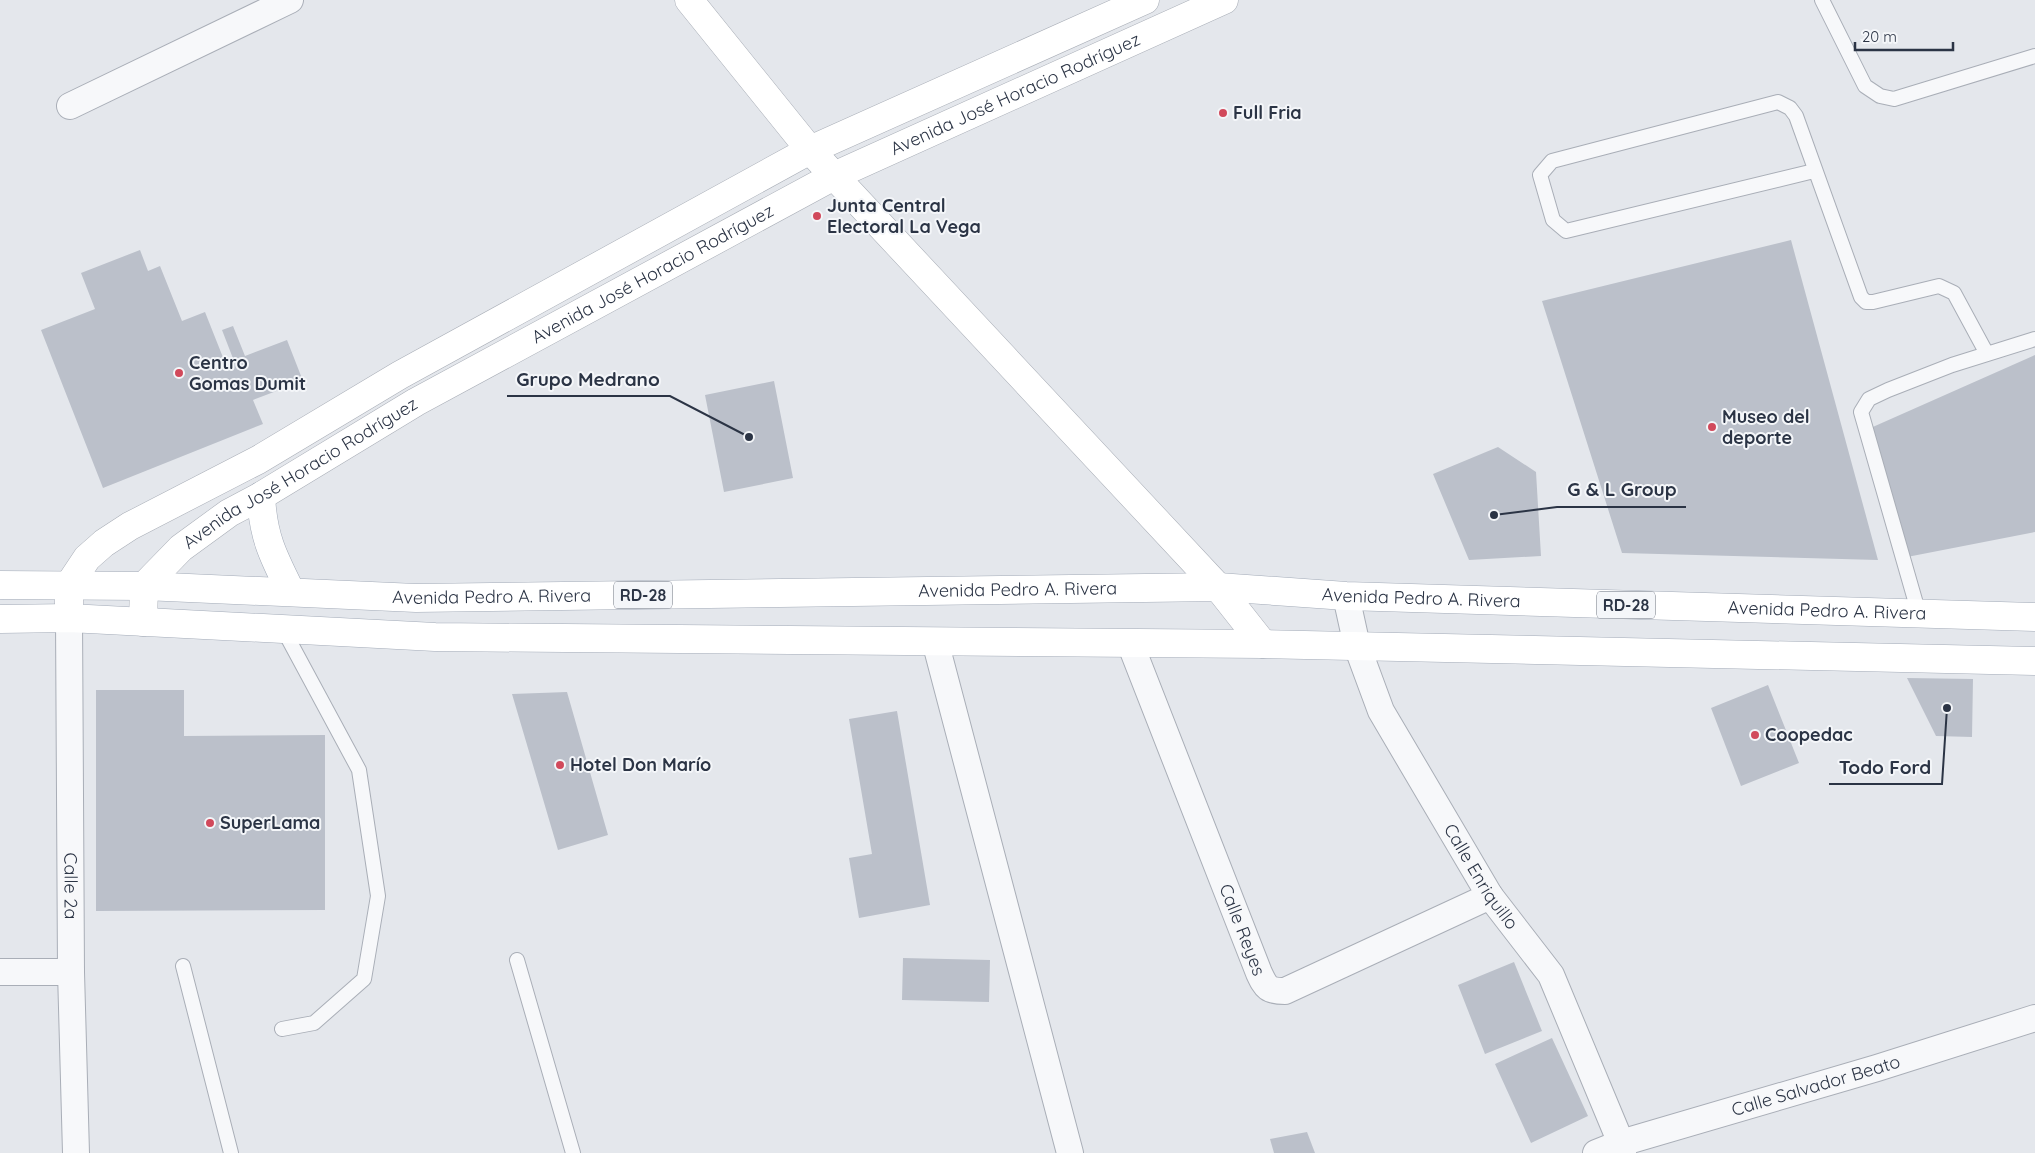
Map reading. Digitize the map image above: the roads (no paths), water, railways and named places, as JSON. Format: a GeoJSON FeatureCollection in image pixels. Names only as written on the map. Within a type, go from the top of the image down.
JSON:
{"type":"FeatureCollection","features":[{"type":"Feature","properties":{"kind":"main road"},"geometry":{"type":"LineString","coordinates":[[689,0],[810,150],[1218,587],[1262,644]]}},
{"type":"Feature","properties":{"kind":"main road","name":"Avenida José Horacio Rodríguez"},"geometry":{"type":"LineString","coordinates":[[69,586],[87,558],[104,543],[130,526],[258,460],[400,375],[810,150],[1145,0]]}},
{"type":"Feature","properties":{"kind":"main road","name":"Avenida José Horacio Rodríguez"},"geometry":{"type":"LineString","coordinates":[[144,586],[182,548],[229,513],[261,496],[416,402],[834,176],[1224,0]]}},
{"type":"Feature","properties":{"kind":"main road"},"geometry":{"type":"LineString","coordinates":[[261,496],[262,522],[269,548],[291,592]]}},
{"type":"Feature","properties":{"kind":"main road","name":"Avenida Pedro A. Rivera"},"geometry":{"type":"LineString","coordinates":[[0,585],[144,586],[416,598],[1218,587],[1346,596],[2035,617]]}},
{"type":"Feature","properties":{"kind":"main road"},"geometry":{"type":"LineString","coordinates":[[69,586],[69,618]]}},
{"type":"Feature","properties":{"kind":"main road"},"geometry":{"type":"LineString","coordinates":[[143,622],[144,586]]}},
{"type":"Feature","properties":{"kind":"main road"},"geometry":{"type":"LineString","coordinates":[[0,619],[69,618],[435,637],[1262,644],[2035,661]]}},
{"type":"Feature","properties":{"kind":"street"},"geometry":{"type":"LineString","coordinates":[[70,106],[290,0]]}},
{"type":"Feature","properties":{"kind":"street","name":"Calle Enriquillo"},"geometry":{"type":"LineString","coordinates":[[1346,596],[1357,646],[1381,711],[1490,896],[1551,975],[1622,1148]]}},
{"type":"Feature","properties":{"kind":"street","name":"Calle 2a"},"geometry":{"type":"LineString","coordinates":[[69,618],[71,972],[76,1153]]}},
{"type":"Feature","properties":{"kind":"street"},"geometry":{"type":"LineString","coordinates":[[934,641],[1070,1153]]}},
{"type":"Feature","properties":{"kind":"street","name":"Calle Reyes"},"geometry":{"type":"LineString","coordinates":[[1130,643],[1259,973],[1264,984],[1272,991],[1285,991],[1490,896]]}},
{"type":"Feature","properties":{"kind":"street"},"geometry":{"type":"LineString","coordinates":[[0,972],[71,972]]}},
{"type":"Feature","properties":{"kind":"street","name":"Calle Salvador Beato"},"geometry":{"type":"LineString","coordinates":[[1596,1153],[1622,1148],[2035,1018]]}},
{"type":"Feature","properties":{"kind":"lane"},"geometry":{"type":"LineString","coordinates":[[1822,0],[1865,86],[1880,96],[1894,99],[2035,56]]}},
{"type":"Feature","properties":{"kind":"lane"},"geometry":{"type":"LineString","coordinates":[[1814,171],[1566,231],[1553,220],[1540,175],[1552,161],[1778,102],[1790,108],[1796,116],[1814,171],[1861,297],[1866,302],[1939,286],[1948,289],[1954,293],[1987,354]]}},
{"type":"Feature","properties":{"kind":"lane"},"geometry":{"type":"LineString","coordinates":[[1919,614],[1861,412],[1869,399],[1882,393],[1952,364],[2035,338]]}},
{"type":"Feature","properties":{"kind":"lane"},"geometry":{"type":"LineString","coordinates":[[282,1029],[314,1023],[364,979],[378,896],[359,770],[283,629]]}},
{"type":"Feature","properties":{"kind":"lane"},"geometry":{"type":"LineString","coordinates":[[517,960],[573,1153]]}},
{"type":"Feature","properties":{"kind":"lane"},"geometry":{"type":"LineString","coordinates":[[183,966],[231,1153]]}},
{"type":"Feature","properties":{"kind":"place","name":"Full Fria"},"geometry":{"type":"Point","coordinates":[1223,113]}},
{"type":"Feature","properties":{"kind":"place","name":"Junta Central Electoral La Vega"},"geometry":{"type":"Point","coordinates":[817,216]}},
{"type":"Feature","properties":{"kind":"place","name":"Centro Gomas Dumit"},"geometry":{"type":"Point","coordinates":[179,373]}},
{"type":"Feature","properties":{"kind":"place","name":"Museo del deporte"},"geometry":{"type":"Point","coordinates":[1712,427]}},
{"type":"Feature","properties":{"kind":"place","name":"Grupo Medrano"},"geometry":{"type":"Point","coordinates":[749,437]}},
{"type":"Feature","properties":{"kind":"place","name":"G & L Group"},"geometry":{"type":"Point","coordinates":[1494,515]}},
{"type":"Feature","properties":{"kind":"place","name":"Todo Ford"},"geometry":{"type":"Point","coordinates":[1947,708]}},
{"type":"Feature","properties":{"kind":"place","name":"Coopedac"},"geometry":{"type":"Point","coordinates":[1755,735]}},
{"type":"Feature","properties":{"kind":"place","name":"Hotel Don Marío"},"geometry":{"type":"Point","coordinates":[560,765]}},
{"type":"Feature","properties":{"kind":"place","name":"SuperLama"},"geometry":{"type":"Point","coordinates":[210,823]}}]}
